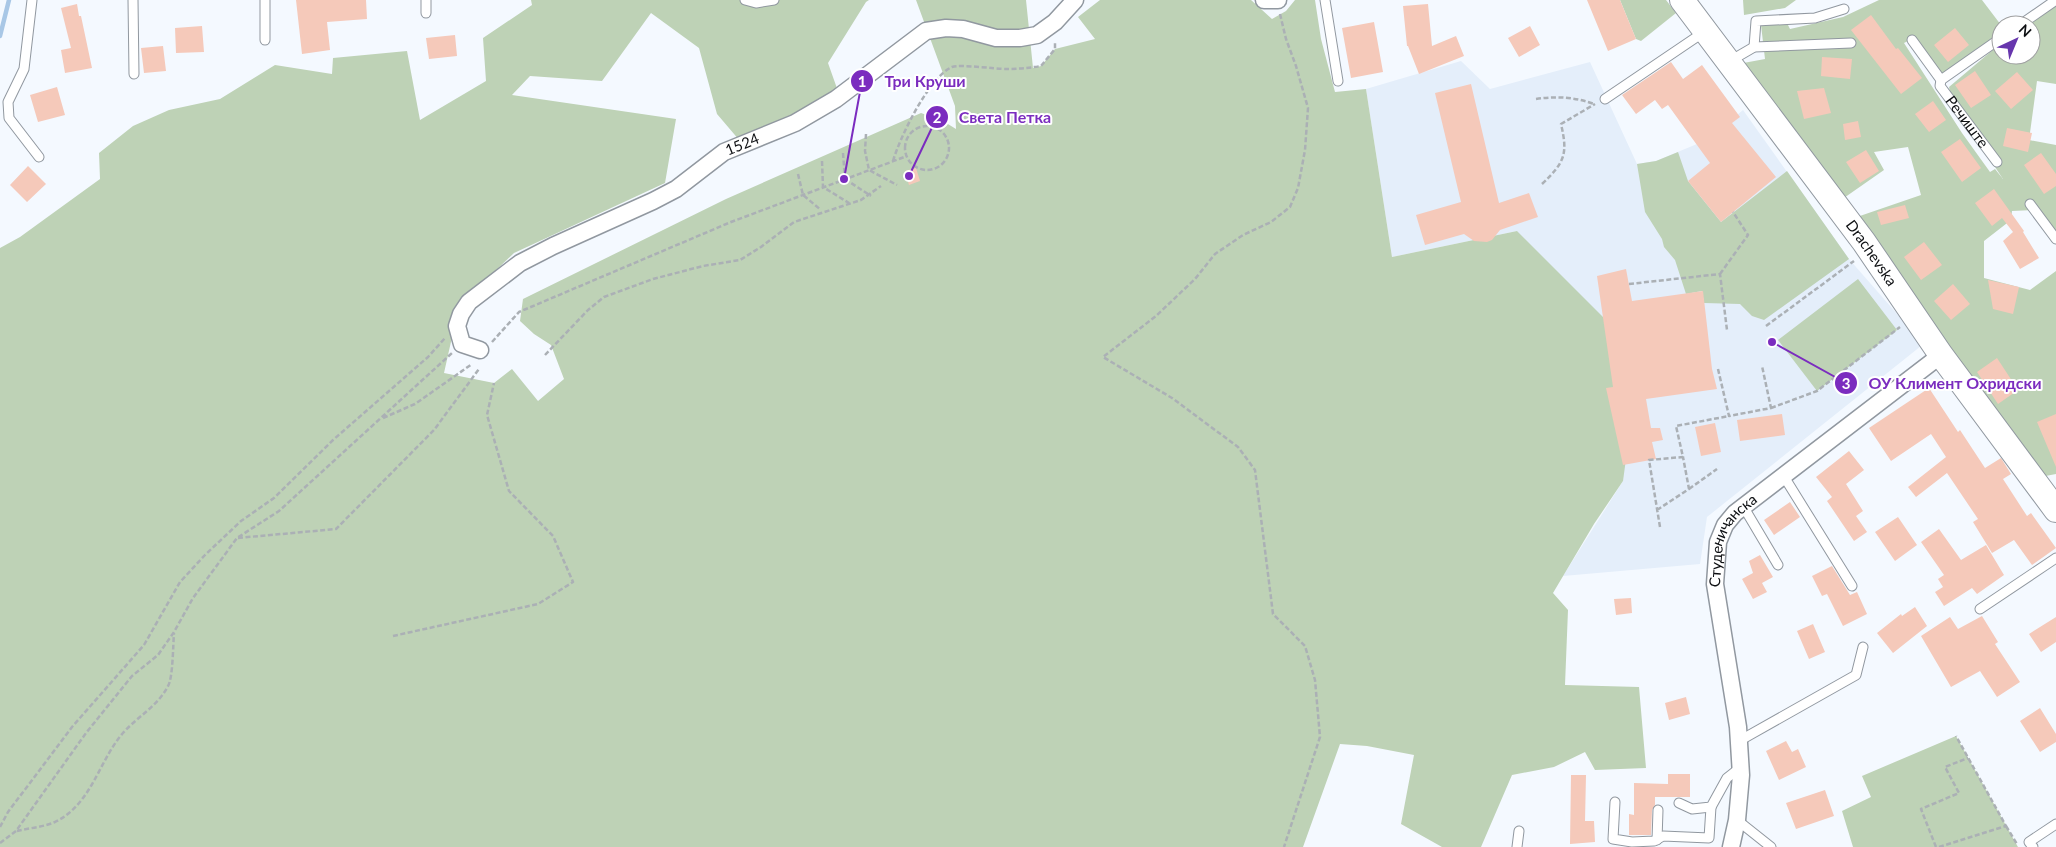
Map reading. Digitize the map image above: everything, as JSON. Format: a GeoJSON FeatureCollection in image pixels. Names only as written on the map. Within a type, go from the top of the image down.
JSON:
{"type":"FeatureCollection","features":[{"type":"Feature","properties":{"kind":"main road","name":"Drachevska"},"geometry":{"type":"LineString","coordinates":[[1686,2],[1704,32],[1869,250],[1941,355],[2056,510]]}},
{"type":"Feature","properties":{"kind":"street","name":"1524"},"geometry":{"type":"LineString","coordinates":[[456,326],[469,302],[520,263],[553,246],[654,201],[676,189],[724,152],[795,123],[836,99],[926,31],[946,28],[996,38],[1020,38],[1037,35],[1055,22],[1075,0]]}},
{"type":"Feature","properties":{"kind":"street"},"geometry":{"type":"LineString","coordinates":[[456,326],[462,344],[477,356]]}},
{"type":"Feature","properties":{"kind":"street","name":"Студеничанска"},"geometry":{"type":"LineString","coordinates":[[1730,847],[1737,820],[1741,767],[1739,741],[1715,584],[1718,542],[1725,525],[1743,506],[1941,355]]}},
{"type":"Feature","properties":{"kind":"lane"},"geometry":{"type":"LineString","coordinates":[[32,0],[24,69],[8,102],[9,118],[39,157]]}},
{"type":"Feature","properties":{"kind":"lane"},"geometry":{"type":"LineString","coordinates":[[133,0],[134,74]]}},
{"type":"Feature","properties":{"kind":"lane"},"geometry":{"type":"LineString","coordinates":[[265,0],[265,40]]}},
{"type":"Feature","properties":{"kind":"lane"},"geometry":{"type":"LineString","coordinates":[[426,0],[426,12]]}},
{"type":"Feature","properties":{"kind":"lane"},"geometry":{"type":"LineString","coordinates":[[745,0],[756,3],[774,0]]}},
{"type":"Feature","properties":{"kind":"lane"},"geometry":{"type":"LineString","coordinates":[[1326,0],[1338,81]]}},
{"type":"Feature","properties":{"kind":"lane"},"geometry":{"type":"LineString","coordinates":[[2034,15],[2056,0]]}},
{"type":"Feature","properties":{"kind":"lane"},"geometry":{"type":"LineString","coordinates":[[1754,47],[1756,21],[1815,18],[1844,9]]}},
{"type":"Feature","properties":{"kind":"lane"},"geometry":{"type":"LineString","coordinates":[[1605,99],[1704,32]]}},
{"type":"Feature","properties":{"kind":"lane","name":"Речиште"},"geometry":{"type":"LineString","coordinates":[[1912,40],[1941,80],[1940,86],[1998,162]]}},
{"type":"Feature","properties":{"kind":"lane"},"geometry":{"type":"LineString","coordinates":[[1728,62],[1754,47],[1851,43]]}},
{"type":"Feature","properties":{"kind":"lane","name":"Речиште"},"geometry":{"type":"LineString","coordinates":[[1941,80],[1991,45]]}},
{"type":"Feature","properties":{"kind":"lane"},"geometry":{"type":"LineString","coordinates":[[2030,204],[2056,239]]}},
{"type":"Feature","properties":{"kind":"lane"},"geometry":{"type":"LineString","coordinates":[[1784,475],[1852,586]]}},
{"type":"Feature","properties":{"kind":"lane"},"geometry":{"type":"LineString","coordinates":[[1743,506],[1778,565]]}},
{"type":"Feature","properties":{"kind":"lane"},"geometry":{"type":"LineString","coordinates":[[1980,609],[2056,558]]}},
{"type":"Feature","properties":{"kind":"lane"},"geometry":{"type":"LineString","coordinates":[[1739,741],[1856,675],[1864,647]]}},
{"type":"Feature","properties":{"kind":"lane"},"geometry":{"type":"LineString","coordinates":[[1615,802],[1613,839],[1632,842],[1657,840],[1663,836],[1709,838],[1711,807],[1727,778],[1741,767]]}},
{"type":"Feature","properties":{"kind":"lane"},"geometry":{"type":"LineString","coordinates":[[1679,803],[1692,809],[1711,807]]}},
{"type":"Feature","properties":{"kind":"lane"},"geometry":{"type":"LineString","coordinates":[[1657,840],[1658,810]]}},
{"type":"Feature","properties":{"kind":"lane"},"geometry":{"type":"LineString","coordinates":[[1737,820],[1771,847]]}},
{"type":"Feature","properties":{"kind":"lane"},"geometry":{"type":"LineString","coordinates":[[2033,847],[2029,842],[2056,824]]}},
{"type":"Feature","properties":{"kind":"lane"},"geometry":{"type":"LineString","coordinates":[[1517,847],[1519,831]]}},
{"type":"Feature","properties":{"kind":"path"},"geometry":{"type":"LineString","coordinates":[[1273,0],[1296,66],[1308,108],[1298,188],[1290,207],[1271,222],[1243,235],[1215,254],[1195,279],[1156,316],[1102,358],[1172,398],[1238,447],[1255,470],[1273,614],[1305,646],[1315,680],[1320,737],[1284,847]]}},
{"type":"Feature","properties":{"kind":"path"},"geometry":{"type":"LineString","coordinates":[[893,161],[896,151],[924,96],[935,80],[953,67],[1025,69],[1041,66],[1055,49],[1055,22]]}},
{"type":"Feature","properties":{"kind":"path"},"geometry":{"type":"LineString","coordinates":[[1536,100],[1550,97],[1579,98],[1596,104]]}},
{"type":"Feature","properties":{"kind":"path"},"geometry":{"type":"LineString","coordinates":[[1542,184],[1564,157],[1566,145],[1562,124],[1605,99]]}},
{"type":"Feature","properties":{"kind":"path"},"geometry":{"type":"LineString","coordinates":[[930,125],[937,128],[946,136],[949,142],[949,154],[944,163],[937,168],[924,170],[910,162],[906,156],[908,137],[920,126],[930,125]]}},
{"type":"Feature","properties":{"kind":"path"},"geometry":{"type":"LineString","coordinates":[[866,134],[865,151],[869,170],[897,185]]}},
{"type":"Feature","properties":{"kind":"path"},"geometry":{"type":"LineString","coordinates":[[843,153],[844,179]]}},
{"type":"Feature","properties":{"kind":"path"},"geometry":{"type":"LineString","coordinates":[[379,420],[415,404],[496,340],[519,312],[731,222],[906,156]]}},
{"type":"Feature","properties":{"kind":"path"},"geometry":{"type":"LineString","coordinates":[[822,161],[823,187]]}},
{"type":"Feature","properties":{"kind":"path"},"geometry":{"type":"LineString","coordinates":[[798,174],[803,195],[821,210]]}},
{"type":"Feature","properties":{"kind":"path"},"geometry":{"type":"LineString","coordinates":[[844,179],[871,196]]}},
{"type":"Feature","properties":{"kind":"path"},"geometry":{"type":"LineString","coordinates":[[545,356],[588,310],[604,297],[653,279],[703,266],[740,260],[794,222],[861,200],[881,186]]}},
{"type":"Feature","properties":{"kind":"path"},"geometry":{"type":"LineString","coordinates":[[823,187],[849,203]]}},
{"type":"Feature","properties":{"kind":"path"},"geometry":{"type":"LineString","coordinates":[[1727,330],[1720,274],[1748,235],[1733,212]]}},
{"type":"Feature","properties":{"kind":"path"},"geometry":{"type":"LineString","coordinates":[[1766,326],[1869,250]]}},
{"type":"Feature","properties":{"kind":"path"},"geometry":{"type":"LineString","coordinates":[[1628,284],[1720,274]]}},
{"type":"Feature","properties":{"kind":"path"},"geometry":{"type":"LineString","coordinates":[[1689,489],[1676,426],[1772,408],[1817,391],[1905,323]]}},
{"type":"Feature","properties":{"kind":"path"},"geometry":{"type":"LineString","coordinates":[[0,827],[8,812],[72,727],[144,645],[180,582],[241,520],[274,498],[333,440],[428,357],[456,326]]}},
{"type":"Feature","properties":{"kind":"path"},"geometry":{"type":"LineString","coordinates":[[0,843],[16,831],[92,726],[132,676],[158,655],[174,632],[193,598],[237,538],[279,511],[462,344]]}},
{"type":"Feature","properties":{"kind":"path"},"geometry":{"type":"LineString","coordinates":[[1762,366],[1772,408]]}},
{"type":"Feature","properties":{"kind":"path"},"geometry":{"type":"LineString","coordinates":[[237,538],[336,529],[434,430],[479,369]]}},
{"type":"Feature","properties":{"kind":"path"},"geometry":{"type":"LineString","coordinates":[[1718,369],[1728,416]]}},
{"type":"Feature","properties":{"kind":"path"},"geometry":{"type":"LineString","coordinates":[[393,636],[538,604],[573,582],[553,536],[508,491],[487,416],[494,383]]}},
{"type":"Feature","properties":{"kind":"path"},"geometry":{"type":"LineString","coordinates":[[1660,527],[1649,460],[1683,457]]}},
{"type":"Feature","properties":{"kind":"path"},"geometry":{"type":"LineString","coordinates":[[1657,510],[1717,470]]}},
{"type":"Feature","properties":{"kind":"path"},"geometry":{"type":"LineString","coordinates":[[16,831],[54,822],[78,806],[97,778],[111,750],[124,732],[154,706],[169,685],[174,632]]}},
{"type":"Feature","properties":{"kind":"path"},"geometry":{"type":"LineString","coordinates":[[1956,736],[2018,847]]}},
{"type":"Feature","properties":{"kind":"path"},"geometry":{"type":"LineString","coordinates":[[1968,758],[1945,767],[1959,793],[1921,810],[1937,847],[2006,826]]}},
{"type":"Feature","properties":{"kind":"shaded area"},"geometry":{"type":"Polygon","coordinates":[[[1461,61],[1490,89],[1590,62],[1637,164],[1656,161],[1709,139],[1743,110],[1849,259],[1905,323],[1921,346],[1707,517],[1700,564],[1563,576],[1623,481],[1517,231],[1392,257],[1366,89],[1461,61]]]}},
{"type":"Feature","properties":{"kind":"green space"},"geometry":{"type":"Polygon","coordinates":[[[531,0],[869,0],[828,63],[839,94],[740,141],[717,114],[699,48],[651,13],[602,81],[530,76],[512,95],[676,119],[665,183],[514,253],[459,306],[444,373],[494,383],[512,369],[538,401],[564,379],[551,345],[534,334],[520,321],[523,299],[726,199],[921,113],[943,121],[956,129],[955,106],[916,0],[1026,0],[1033,68],[1041,66],[1055,49],[1095,39],[1078,17],[1100,0],[1251,0],[1272,19],[1286,11],[1295,0],[1315,0],[1321,39],[1335,92],[1366,89],[1392,257],[1517,231],[1625,339],[1633,407],[1623,481],[1594,524],[1553,593],[1568,610],[1565,685],[1639,687],[1646,768],[1595,770],[1585,752],[1554,767],[1512,775],[1481,847],[1442,847],[1401,824],[1414,755],[1367,746],[1340,744],[1303,847],[0,847],[0,248],[20,237],[100,179],[99,153],[133,126],[169,110],[220,99],[275,65],[332,74],[333,58],[407,51],[420,120],[486,81],[483,38],[532,5],[531,0]]]}},
{"type":"Feature","properties":{"kind":"green space"},"geometry":{"type":"Polygon","coordinates":[[[1620,0],[1666,0],[1676,13],[1641,41],[1636,39],[1620,0]]]}},
{"type":"Feature","properties":{"kind":"green space"},"geometry":{"type":"Polygon","coordinates":[[[1743,0],[1796,0],[1785,8],[1744,15],[1743,0]]]}},
{"type":"Feature","properties":{"kind":"green space"},"geometry":{"type":"Polygon","coordinates":[[[1879,0],[1982,0],[1993,15],[1991,15],[1991,40],[1942,76],[1914,38],[1904,43],[1962,133],[1990,172],[1995,169],[2003,179],[1995,167],[2001,162],[1950,92],[1949,87],[1991,51],[1991,65],[2041,65],[2040,15],[2056,4],[2056,84],[2037,81],[2029,140],[2056,145],[2056,236],[2037,210],[2012,211],[2011,220],[1984,241],[1984,278],[2030,290],[2056,271],[2056,474],[2040,477],[1854,218],[1921,195],[1908,147],[1874,152],[1884,170],[1841,200],[1738,64],[1765,59],[1761,25],[1787,23],[1790,29],[1843,17],[1879,0]]]}},
{"type":"Feature","properties":{"kind":"green space"},"geometry":{"type":"Polygon","coordinates":[[[1678,152],[1688,181],[1721,222],[1787,171],[1849,259],[1764,320],[1752,316],[1740,304],[1704,303],[1702,291],[1686,294],[1675,260],[1664,247],[1662,239],[1645,212],[1637,164],[1656,161],[1678,152]]]}},
{"type":"Feature","properties":{"kind":"green space"},"geometry":{"type":"Polygon","coordinates":[[[1858,279],[1897,330],[1817,391],[1778,340],[1858,279]]]}},
{"type":"Feature","properties":{"kind":"green space"},"geometry":{"type":"Polygon","coordinates":[[[1956,736],[2018,847],[1853,847],[1842,811],[1871,797],[1862,776],[1956,736]]]}},
{"type":"Feature","properties":{"kind":"building"},"geometry":{"type":"Polygon","coordinates":[[[296,0],[366,0],[367,19],[327,22],[330,50],[302,54],[296,0]]]}},
{"type":"Feature","properties":{"kind":"building"},"geometry":{"type":"Polygon","coordinates":[[[1587,0],[1620,0],[1636,39],[1608,51],[1587,0]]]}},
{"type":"Feature","properties":{"kind":"building"},"geometry":{"type":"Polygon","coordinates":[[[77,4],[92,68],[65,73],[61,50],[71,48],[61,8],[77,4]]]}},
{"type":"Feature","properties":{"kind":"building"},"geometry":{"type":"Polygon","coordinates":[[[1428,4],[1432,46],[1456,36],[1464,56],[1419,74],[1407,46],[1403,6],[1428,4]]]}},
{"type":"Feature","properties":{"kind":"building"},"geometry":{"type":"Polygon","coordinates":[[[1871,15],[1896,49],[1898,48],[1922,78],[1901,94],[1851,30],[1871,15]]]}},
{"type":"Feature","properties":{"kind":"building"},"geometry":{"type":"Polygon","coordinates":[[[1374,22],[1383,72],[1351,78],[1342,28],[1374,22]]]}},
{"type":"Feature","properties":{"kind":"building"},"geometry":{"type":"Polygon","coordinates":[[[202,26],[204,52],[176,53],[175,28],[202,26]]]}},
{"type":"Feature","properties":{"kind":"building"},"geometry":{"type":"Polygon","coordinates":[[[1530,26],[1540,45],[1519,57],[1508,38],[1530,26]]]}},
{"type":"Feature","properties":{"kind":"building"},"geometry":{"type":"Polygon","coordinates":[[[1955,28],[1969,45],[1948,62],[1934,45],[1955,28]]]}},
{"type":"Feature","properties":{"kind":"building"},"geometry":{"type":"Polygon","coordinates":[[[455,35],[457,56],[429,59],[426,38],[455,35]]]}},
{"type":"Feature","properties":{"kind":"building"},"geometry":{"type":"Polygon","coordinates":[[[163,46],[166,71],[144,73],[141,48],[163,46]]]}},
{"type":"Feature","properties":{"kind":"building"},"geometry":{"type":"Polygon","coordinates":[[[1822,57],[1852,59],[1850,79],[1821,76],[1822,57]]]}},
{"type":"Feature","properties":{"kind":"building"},"geometry":{"type":"Polygon","coordinates":[[[1671,62],[1683,79],[1702,65],[1740,117],[1732,123],[1776,177],[1721,222],[1688,181],[1710,163],[1668,105],[1662,109],[1655,100],[1636,114],[1622,95],[1671,62]]]}},
{"type":"Feature","properties":{"kind":"building"},"geometry":{"type":"Polygon","coordinates":[[[1975,71],[1991,95],[1971,108],[1955,85],[1975,71]]]}},
{"type":"Feature","properties":{"kind":"building"},"geometry":{"type":"Polygon","coordinates":[[[2017,72],[2033,90],[2011,109],[1995,91],[2017,72]]]}},
{"type":"Feature","properties":{"kind":"building"},"geometry":{"type":"Polygon","coordinates":[[[1471,84],[1499,203],[1529,193],[1538,217],[1500,230],[1492,240],[1487,242],[1474,241],[1464,234],[1425,245],[1416,215],[1461,202],[1435,93],[1471,84]]]}},
{"type":"Feature","properties":{"kind":"building"},"geometry":{"type":"Polygon","coordinates":[[[57,87],[65,115],[38,122],[30,95],[57,87]]]}},
{"type":"Feature","properties":{"kind":"building"},"geometry":{"type":"Polygon","coordinates":[[[1824,88],[1831,113],[1804,119],[1797,91],[1824,88]]]}},
{"type":"Feature","properties":{"kind":"building"},"geometry":{"type":"Polygon","coordinates":[[[1933,101],[1946,120],[1929,132],[1915,114],[1933,101]]]}},
{"type":"Feature","properties":{"kind":"building"},"geometry":{"type":"Polygon","coordinates":[[[1858,121],[1861,137],[1845,140],[1843,124],[1858,121]]]}},
{"type":"Feature","properties":{"kind":"building"},"geometry":{"type":"Polygon","coordinates":[[[2007,128],[2032,133],[2028,152],[2003,146],[2007,128]]]}},
{"type":"Feature","properties":{"kind":"building"},"geometry":{"type":"Polygon","coordinates":[[[1960,139],[1981,168],[1962,182],[1941,152],[1960,139]]]}},
{"type":"Feature","properties":{"kind":"building"},"geometry":{"type":"Polygon","coordinates":[[[1866,150],[1879,171],[1860,183],[1846,162],[1866,150]]]}},
{"type":"Feature","properties":{"kind":"building"},"geometry":{"type":"Polygon","coordinates":[[[2041,153],[2056,174],[2056,186],[2044,194],[2024,165],[2041,153]]]}},
{"type":"Feature","properties":{"kind":"building"},"geometry":{"type":"Polygon","coordinates":[[[28,166],[46,184],[27,202],[10,185],[28,166]]]}},
{"type":"Feature","properties":{"kind":"building"},"geometry":{"type":"Polygon","coordinates":[[[916,168],[920,181],[909,185],[905,171],[916,168]]]}},
{"type":"Feature","properties":{"kind":"building"},"geometry":{"type":"Polygon","coordinates":[[[1994,189],[2024,231],[2039,258],[2020,269],[2003,241],[2013,232],[2002,218],[1992,226],[1975,203],[1994,189]]]}},
{"type":"Feature","properties":{"kind":"building"},"geometry":{"type":"Polygon","coordinates":[[[1905,205],[1909,218],[1881,225],[1877,212],[1905,205]]]}},
{"type":"Feature","properties":{"kind":"building"},"geometry":{"type":"Polygon","coordinates":[[[1924,242],[1942,265],[1921,280],[1904,257],[1924,242]]]}},
{"type":"Feature","properties":{"kind":"building"},"geometry":{"type":"Polygon","coordinates":[[[1626,269],[1632,301],[1703,291],[1712,369],[1717,389],[1646,399],[1651,428],[1660,428],[1663,440],[1652,442],[1656,459],[1623,465],[1606,388],[1613,387],[1597,276],[1626,269]]]}},
{"type":"Feature","properties":{"kind":"building"},"geometry":{"type":"Polygon","coordinates":[[[1988,280],[2019,287],[2013,314],[1993,309],[1988,280]]]}},
{"type":"Feature","properties":{"kind":"building"},"geometry":{"type":"Polygon","coordinates":[[[1953,284],[1970,304],[1951,320],[1934,301],[1953,284]]]}},
{"type":"Feature","properties":{"kind":"building"},"geometry":{"type":"Polygon","coordinates":[[[1997,358],[2018,390],[1998,404],[1977,372],[1997,358]]]}},
{"type":"Feature","properties":{"kind":"building"},"geometry":{"type":"Polygon","coordinates":[[[1929,388],[1985,468],[2001,458],[2011,474],[2003,479],[2027,516],[2031,513],[2056,548],[2032,565],[2014,540],[1992,553],[1973,522],[1978,519],[1947,473],[1916,497],[1908,487],[1946,457],[1931,434],[1891,461],[1869,428],[1929,388]]]}},
{"type":"Feature","properties":{"kind":"building"},"geometry":{"type":"Polygon","coordinates":[[[1782,414],[1785,435],[1740,441],[1737,420],[1782,414]]]}},
{"type":"Feature","properties":{"kind":"building"},"geometry":{"type":"Polygon","coordinates":[[[2056,414],[2056,467],[2037,422],[2056,414]]]}},
{"type":"Feature","properties":{"kind":"building"},"geometry":{"type":"Polygon","coordinates":[[[1715,423],[1721,452],[1701,456],[1695,427],[1715,423]]]}},
{"type":"Feature","properties":{"kind":"building"},"geometry":{"type":"Polygon","coordinates":[[[1849,451],[1864,470],[1846,484],[1863,511],[1856,516],[1867,532],[1854,541],[1827,501],[1832,497],[1816,477],[1849,451]]]}},
{"type":"Feature","properties":{"kind":"building"},"geometry":{"type":"Polygon","coordinates":[[[1790,502],[1800,517],[1774,535],[1764,520],[1790,502]]]}},
{"type":"Feature","properties":{"kind":"building"},"geometry":{"type":"Polygon","coordinates":[[[1898,517],[1917,545],[1895,561],[1875,532],[1898,517]]]}},
{"type":"Feature","properties":{"kind":"building"},"geometry":{"type":"Polygon","coordinates":[[[1939,529],[1961,560],[1986,545],[2004,575],[1977,594],[1972,588],[1944,606],[1935,592],[1943,587],[1938,579],[1944,575],[1921,542],[1939,529]]]}},
{"type":"Feature","properties":{"kind":"building"},"geometry":{"type":"Polygon","coordinates":[[[1760,555],[1773,577],[1762,583],[1767,592],[1753,599],[1742,579],[1753,573],[1749,561],[1760,555]]]}},
{"type":"Feature","properties":{"kind":"building"},"geometry":{"type":"Polygon","coordinates":[[[1832,566],[1850,595],[1857,592],[1867,614],[1843,626],[1827,594],[1822,596],[1812,576],[1832,566]]]}},
{"type":"Feature","properties":{"kind":"building"},"geometry":{"type":"Polygon","coordinates":[[[1631,598],[1632,613],[1616,615],[1614,599],[1631,598]]]}},
{"type":"Feature","properties":{"kind":"building"},"geometry":{"type":"Polygon","coordinates":[[[1915,607],[1927,626],[1893,653],[1877,633],[1901,614],[1902,616],[1915,607]]]}},
{"type":"Feature","properties":{"kind":"building"},"geometry":{"type":"Polygon","coordinates":[[[1982,616],[1998,642],[1995,644],[2020,682],[1997,697],[1980,671],[1951,687],[1921,636],[1950,617],[1958,629],[1982,616]]]}},
{"type":"Feature","properties":{"kind":"building"},"geometry":{"type":"Polygon","coordinates":[[[2056,617],[2056,642],[2041,652],[2029,634],[2056,617]]]}},
{"type":"Feature","properties":{"kind":"building"},"geometry":{"type":"Polygon","coordinates":[[[1813,624],[1825,652],[1809,659],[1797,631],[1813,624]]]}},
{"type":"Feature","properties":{"kind":"building"},"geometry":{"type":"Polygon","coordinates":[[[1686,697],[1690,714],[1669,720],[1665,703],[1686,697]]]}},
{"type":"Feature","properties":{"kind":"building"},"geometry":{"type":"Polygon","coordinates":[[[2040,708],[2056,734],[2056,742],[2040,752],[2020,721],[2040,708]]]}},
{"type":"Feature","properties":{"kind":"building"},"geometry":{"type":"Polygon","coordinates":[[[1786,741],[1792,752],[1798,749],[1806,767],[1779,780],[1766,751],[1786,741]]]}},
{"type":"Feature","properties":{"kind":"building"},"geometry":{"type":"Polygon","coordinates":[[[1668,774],[1690,774],[1690,797],[1655,797],[1655,805],[1652,810],[1651,835],[1629,835],[1629,814],[1634,815],[1634,783],[1668,784],[1668,774]]]}},
{"type":"Feature","properties":{"kind":"building"},"geometry":{"type":"Polygon","coordinates":[[[1571,775],[1586,775],[1585,821],[1594,821],[1595,842],[1570,844],[1571,775]]]}},
{"type":"Feature","properties":{"kind":"building"},"geometry":{"type":"Polygon","coordinates":[[[1825,790],[1834,816],[1796,829],[1786,803],[1825,790]]]}},
{"type":"Feature","properties":{"kind":"waterway"},"geometry":{"type":"LineString","coordinates":[[0,36],[9,0]]}},
{"type":"Feature","properties":{"kind":"place","name":"Света Петка"},"geometry":{"type":"Point","coordinates":[909,176]}},
{"type":"Feature","properties":{"kind":"place","name":"Три Круши"},"geometry":{"type":"Point","coordinates":[844,179]}},
{"type":"Feature","properties":{"kind":"place","name":"ОУ Климент Охридски"},"geometry":{"type":"Point","coordinates":[1772,342]}}]}
